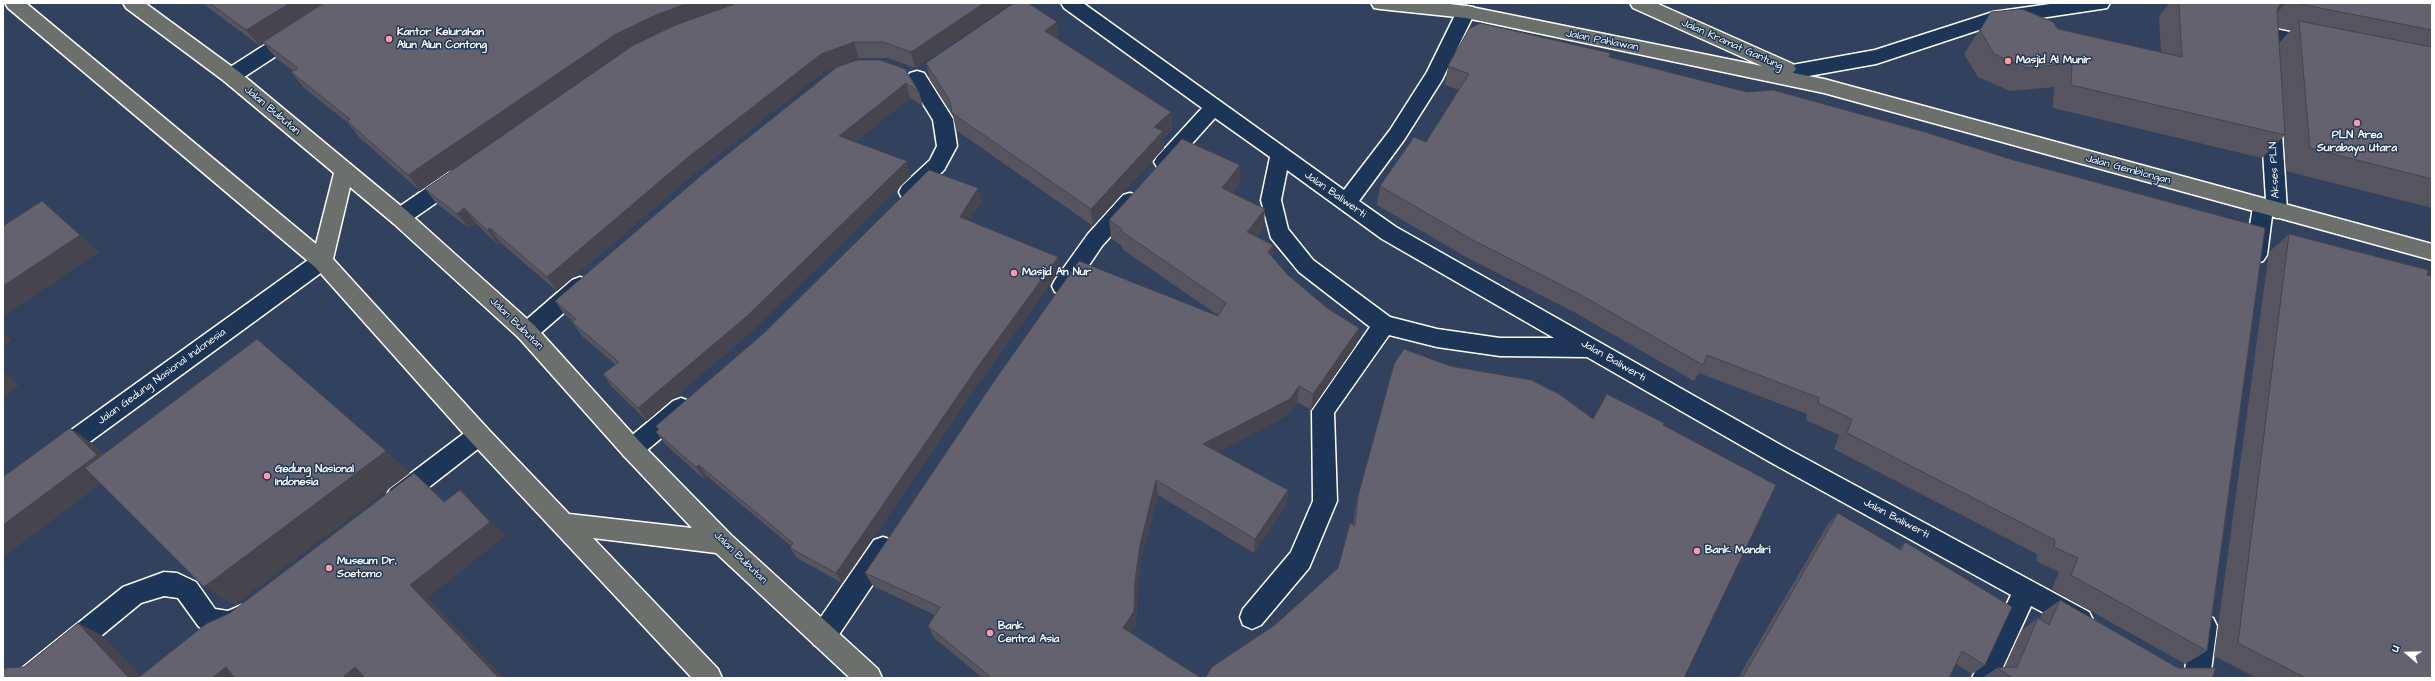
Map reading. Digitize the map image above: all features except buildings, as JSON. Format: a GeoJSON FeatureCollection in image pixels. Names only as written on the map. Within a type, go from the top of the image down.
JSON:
{"type":"FeatureCollection","features":[{"type":"Feature","properties":{"kind":"main road"},"geometry":{"type":"LineString","coordinates":[[14,3],[322,261],[479,435],[564,524],[692,669],[709,678]]}},
{"type":"Feature","properties":{"kind":"main road","name":"Jalan Bubutan"},"geometry":{"type":"LineString","coordinates":[[132,3],[231,76],[344,172],[400,217],[527,332],[632,449],[722,543],[870,678]]}},
{"type":"Feature","properties":{"kind":"main road","name":"Jalan Pahlawan"},"geometry":{"type":"LineString","coordinates":[[1380,3],[1466,12],[1824,86]]}},
{"type":"Feature","properties":{"kind":"main road","name":"Jalan Kramat Gantung"},"geometry":{"type":"LineString","coordinates":[[1640,3],[1824,86]]}},
{"type":"Feature","properties":{"kind":"main road","name":"Jalan Gemblongan"},"geometry":{"type":"LineString","coordinates":[[1824,86],[2432,252]]}},
{"type":"Feature","properties":{"kind":"main road"},"geometry":{"type":"LineString","coordinates":[[322,261],[344,172]]}},
{"type":"Feature","properties":{"kind":"main road"},"geometry":{"type":"LineString","coordinates":[[564,524],[722,543]]}},
{"type":"Feature","properties":{"kind":"street"},"geometry":{"type":"LineString","coordinates":[[231,76],[344,3]]}},
{"type":"Feature","properties":{"kind":"street","name":"Jalan Baliwerti"},"geometry":{"type":"LineString","coordinates":[[1070,3],[1213,108],[1389,233],[1444,266],[1778,455],[2026,589],[2101,632]]}},
{"type":"Feature","properties":{"kind":"street"},"geometry":{"type":"LineString","coordinates":[[1792,72],[1876,57],[1993,19],[2101,3]]}},
{"type":"Feature","properties":{"kind":"street"},"geometry":{"type":"LineString","coordinates":[[1346,203],[1397,136],[1434,75],[1466,12]]}},
{"type":"Feature","properties":{"kind":"street"},"geometry":{"type":"LineString","coordinates":[[2269,72],[2266,34],[2334,48]]}},
{"type":"Feature","properties":{"kind":"street"},"geometry":{"type":"LineString","coordinates":[[898,204],[938,165],[947,146],[943,119],[915,72]]}},
{"type":"Feature","properties":{"kind":"street","name":"Akses PLN"},"geometry":{"type":"LineString","coordinates":[[2253,278],[2270,209],[2270,103]]}},
{"type":"Feature","properties":{"kind":"street"},"geometry":{"type":"LineString","coordinates":[[1050,303],[1095,240],[1213,108]]}},
{"type":"Feature","properties":{"kind":"street"},"geometry":{"type":"LineString","coordinates":[[1280,156],[1271,200],[1278,232],[1306,266],[1384,325],[1437,338],[1500,347],[1591,348]]}},
{"type":"Feature","properties":{"kind":"street"},"geometry":{"type":"LineString","coordinates":[[400,217],[467,171]]}},
{"type":"Feature","properties":{"kind":"street","name":"Jalan Gedung Nasional Indonesia"},"geometry":{"type":"LineString","coordinates":[[42,465],[322,261]]}},
{"type":"Feature","properties":{"kind":"street"},"geometry":{"type":"LineString","coordinates":[[527,332],[596,273]]}},
{"type":"Feature","properties":{"kind":"street"},"geometry":{"type":"LineString","coordinates":[[1252,617],[1300,560],[1325,501],[1323,411],[1384,325]]}},
{"type":"Feature","properties":{"kind":"street"},"geometry":{"type":"LineString","coordinates":[[632,449],[696,394]]}},
{"type":"Feature","properties":{"kind":"street"},"geometry":{"type":"LineString","coordinates":[[379,512],[479,435]]}},
{"type":"Feature","properties":{"kind":"street"},"geometry":{"type":"LineString","coordinates":[[823,636],[892,534]]}},
{"type":"Feature","properties":{"kind":"street"},"geometry":{"type":"LineString","coordinates":[[30,678],[132,595],[148,588],[164,584],[177,585],[187,590],[208,620],[217,622],[228,622],[242,617],[260,605]]}},
{"type":"Feature","properties":{"kind":"street"},"geometry":{"type":"LineString","coordinates":[[1985,678],[2026,589]]}},
{"type":"Feature","properties":{"kind":"street"},"geometry":{"type":"LineString","coordinates":[[2185,677],[2207,607]]}},
{"type":"Feature","properties":{"kind":"place","name":"Kantor Kelurahan Alun Alun Contong"},"geometry":{"type":"Point","coordinates":[389,39]}},
{"type":"Feature","properties":{"kind":"place","name":"Masjid Al Munir"},"geometry":{"type":"Point","coordinates":[2008,61]}},
{"type":"Feature","properties":{"kind":"place","name":"PLN Area Surabaya Utara"},"geometry":{"type":"Point","coordinates":[2357,123]}},
{"type":"Feature","properties":{"kind":"place","name":"Masjid An Nur"},"geometry":{"type":"Point","coordinates":[1014,273]}},
{"type":"Feature","properties":{"kind":"place","name":"Gedung Nasional Indonesia"},"geometry":{"type":"Point","coordinates":[267,476]}},
{"type":"Feature","properties":{"kind":"place","name":"Bank Mandiri"},"geometry":{"type":"Point","coordinates":[1697,551]}},
{"type":"Feature","properties":{"kind":"place","name":"Museum Dr. Soetomo"},"geometry":{"type":"Point","coordinates":[329,568]}},
{"type":"Feature","properties":{"kind":"place","name":"Bank Central Asia"},"geometry":{"type":"Point","coordinates":[990,633]}}]}
